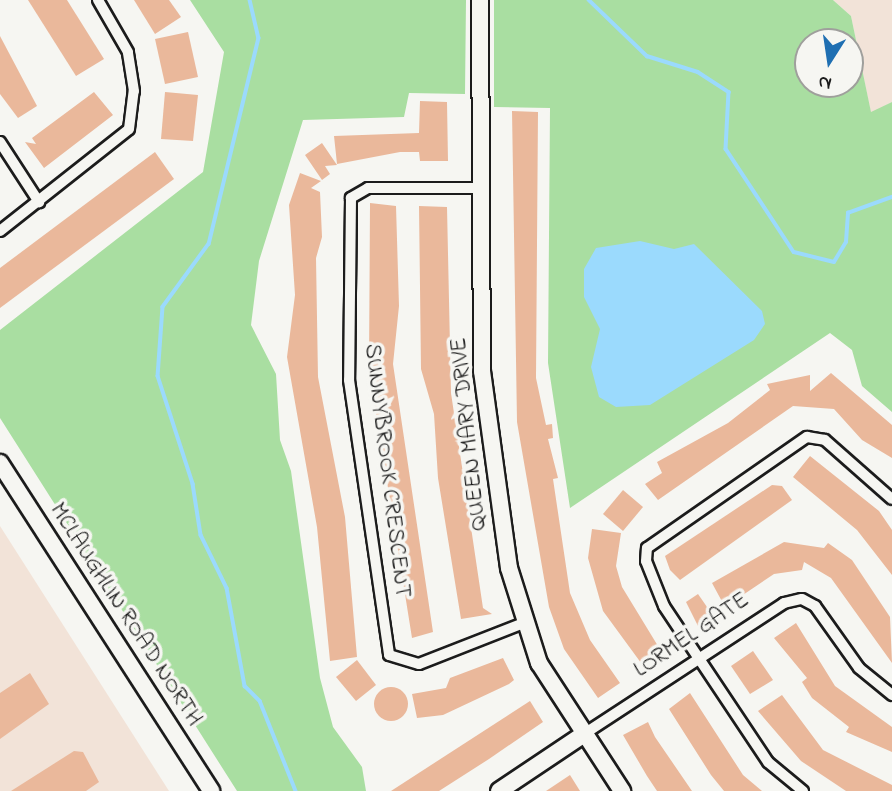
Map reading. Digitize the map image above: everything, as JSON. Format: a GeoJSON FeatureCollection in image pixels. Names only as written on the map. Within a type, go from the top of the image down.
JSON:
{"type":"FeatureCollection","features":[{"type":"Feature","properties":{"kind":"street"},"geometry":{"type":"LineString","coordinates":[[0,231],[129,129],[134,91],[128,52],[98,0]]}},
{"type":"Feature","properties":{"kind":"street","name":"QUEEN MARY DRIVE"},"geometry":{"type":"LineString","coordinates":[[480,0],[481,371],[521,624],[584,734],[622,791]]}},
{"type":"Feature","properties":{"kind":"street"},"geometry":{"type":"LineString","coordinates":[[0,142],[38,202]]}},
{"type":"Feature","properties":{"kind":"street","name":"SUNNYBROOK CRESCENT"},"geometry":{"type":"LineString","coordinates":[[480,188],[368,188],[351,198],[349,380],[389,655],[419,664],[521,624]]}},
{"type":"Feature","properties":{"kind":"street"},"geometry":{"type":"LineString","coordinates":[[803,791],[768,762],[699,660],[650,573],[650,542],[807,437],[825,439],[892,499]]}},
{"type":"Feature","properties":{"kind":"street","name":"MCLAUGHLIN ROAD NORTH"},"geometry":{"type":"LineString","coordinates":[[0,463],[211,791]]}},
{"type":"Feature","properties":{"kind":"street","name":"LORMEL GATE"},"geometry":{"type":"LineString","coordinates":[[499,791],[784,603],[802,599],[815,606],[859,668],[892,695]]}},
{"type":"Feature","properties":{"kind":"shaded area"},"geometry":{"type":"Polygon","coordinates":[[[833,0],[892,0],[892,102],[871,113],[864,79],[864,28],[853,28],[851,16],[833,0]]]}},
{"type":"Feature","properties":{"kind":"shaded area"},"geometry":{"type":"Polygon","coordinates":[[[0,526],[162,780],[169,791],[0,791],[0,526]]]}},
{"type":"Feature","properties":{"kind":"green space"},"geometry":{"type":"Polygon","coordinates":[[[190,0],[466,0],[465,94],[409,93],[404,117],[303,120],[259,261],[251,325],[276,374],[280,440],[291,471],[320,678],[333,727],[362,767],[366,791],[237,791],[0,418],[0,330],[203,172],[224,52],[190,0]]]}},
{"type":"Feature","properties":{"kind":"green space"},"geometry":{"type":"Polygon","coordinates":[[[494,0],[833,0],[851,16],[854,28],[794,28],[794,98],[864,98],[864,78],[871,112],[892,102],[892,412],[862,386],[852,350],[830,333],[570,508],[548,363],[550,108],[494,107],[494,0]]]}},
{"type":"Feature","properties":{"kind":"water"},"geometry":{"type":"Polygon","coordinates":[[[640,241],[674,249],[694,244],[762,311],[765,324],[754,340],[650,405],[616,407],[599,397],[591,367],[600,329],[584,297],[584,269],[596,248],[640,241]]]}},
{"type":"Feature","properties":{"kind":"building"},"geometry":{"type":"Polygon","coordinates":[[[28,0],[67,0],[104,59],[76,76],[28,0]]]}},
{"type":"Feature","properties":{"kind":"building"},"geometry":{"type":"Polygon","coordinates":[[[134,0],[169,0],[181,17],[155,34],[134,0]]]}},
{"type":"Feature","properties":{"kind":"building"},"geometry":{"type":"Polygon","coordinates":[[[188,32],[198,77],[165,84],[155,39],[188,32]]]}},
{"type":"Feature","properties":{"kind":"building"},"geometry":{"type":"Polygon","coordinates":[[[0,36],[37,106],[18,118],[0,94],[0,36]]]}},
{"type":"Feature","properties":{"kind":"building"},"geometry":{"type":"Polygon","coordinates":[[[94,92],[113,115],[44,168],[25,142],[36,144],[32,138],[94,92]]]}},
{"type":"Feature","properties":{"kind":"building"},"geometry":{"type":"Polygon","coordinates":[[[165,92],[198,95],[193,141],[161,139],[165,92]]]}},
{"type":"Feature","properties":{"kind":"building"},"geometry":{"type":"Polygon","coordinates":[[[420,101],[447,102],[448,161],[420,161],[419,152],[400,152],[337,164],[334,136],[419,133],[420,101]]]}},
{"type":"Feature","properties":{"kind":"building"},"geometry":{"type":"Polygon","coordinates":[[[512,111],[538,112],[536,378],[546,425],[552,424],[553,438],[548,439],[558,478],[553,479],[570,593],[590,640],[620,683],[598,698],[564,649],[549,607],[517,422],[512,111]]]}},
{"type":"Feature","properties":{"kind":"building"},"geometry":{"type":"Polygon","coordinates":[[[322,143],[337,165],[325,166],[330,174],[322,180],[305,155],[322,143]]]}},
{"type":"Feature","properties":{"kind":"building"},"geometry":{"type":"Polygon","coordinates":[[[155,152],[174,179],[0,308],[0,268],[155,152]]]}},
{"type":"Feature","properties":{"kind":"building"},"geometry":{"type":"Polygon","coordinates":[[[300,173],[321,181],[311,188],[320,192],[322,237],[316,258],[318,377],[345,517],[357,657],[330,661],[317,527],[287,357],[295,295],[289,205],[300,173]]]}},
{"type":"Feature","properties":{"kind":"building"},"geometry":{"type":"Polygon","coordinates":[[[370,203],[396,206],[399,306],[393,364],[433,632],[412,638],[369,369],[370,203]]]}},
{"type":"Feature","properties":{"kind":"building"},"geometry":{"type":"Polygon","coordinates":[[[419,206],[447,207],[451,393],[483,608],[492,614],[461,619],[438,478],[434,414],[421,369],[419,206]]]}},
{"type":"Feature","properties":{"kind":"building"},"geometry":{"type":"Polygon","coordinates":[[[831,373],[892,425],[892,458],[862,440],[834,409],[793,406],[658,500],[645,484],[662,473],[657,462],[728,423],[770,390],[767,384],[810,375],[810,391],[831,373]]]}},
{"type":"Feature","properties":{"kind":"building"},"geometry":{"type":"Polygon","coordinates":[[[810,456],[879,511],[892,530],[892,575],[857,530],[793,477],[810,456]]]}},
{"type":"Feature","properties":{"kind":"building"},"geometry":{"type":"Polygon","coordinates":[[[772,485],[782,486],[792,500],[680,580],[670,570],[665,556],[772,485]]]}},
{"type":"Feature","properties":{"kind":"building"},"geometry":{"type":"Polygon","coordinates":[[[623,490],[643,507],[623,531],[603,514],[623,490]]]}},
{"type":"Feature","properties":{"kind":"building"},"geometry":{"type":"Polygon","coordinates":[[[592,529],[621,533],[616,566],[622,587],[661,651],[644,667],[603,611],[588,558],[592,529]]]}},
{"type":"Feature","properties":{"kind":"building"},"geometry":{"type":"Polygon","coordinates":[[[784,542],[824,548],[828,543],[852,560],[890,617],[892,663],[831,578],[804,562],[802,570],[774,574],[725,607],[712,583],[784,542]]]}},
{"type":"Feature","properties":{"kind":"building"},"geometry":{"type":"Polygon","coordinates":[[[698,594],[714,617],[698,626],[686,602],[698,594]]]}},
{"type":"Feature","properties":{"kind":"building"},"geometry":{"type":"Polygon","coordinates":[[[796,623],[835,686],[892,727],[892,752],[846,732],[849,727],[812,698],[802,682],[807,678],[774,638],[796,623]]]}},
{"type":"Feature","properties":{"kind":"building"},"geometry":{"type":"Polygon","coordinates":[[[753,651],[773,680],[750,694],[731,666],[753,651]]]}},
{"type":"Feature","properties":{"kind":"building"},"geometry":{"type":"Polygon","coordinates":[[[503,658],[514,680],[509,684],[443,715],[417,718],[412,694],[446,688],[450,678],[503,658]]]}},
{"type":"Feature","properties":{"kind":"building"},"geometry":{"type":"Polygon","coordinates":[[[357,660],[376,685],[356,701],[336,677],[357,660]]]}},
{"type":"Feature","properties":{"kind":"building"},"geometry":{"type":"Polygon","coordinates":[[[30,673],[49,704],[0,739],[0,693],[30,673]]]}},
{"type":"Feature","properties":{"kind":"building"},"geometry":{"type":"Polygon","coordinates":[[[391,687],[403,692],[408,704],[403,716],[391,721],[379,716],[374,704],[379,692],[391,687]]]}},
{"type":"Feature","properties":{"kind":"building"},"geometry":{"type":"Polygon","coordinates":[[[690,693],[743,775],[762,791],[724,791],[711,775],[669,709],[690,693]]]}},
{"type":"Feature","properties":{"kind":"building"},"geometry":{"type":"Polygon","coordinates":[[[782,695],[823,750],[892,785],[892,791],[846,791],[801,761],[758,711],[782,695]]]}},
{"type":"Feature","properties":{"kind":"building"},"geometry":{"type":"Polygon","coordinates":[[[530,701],[543,722],[489,759],[439,791],[391,791],[530,701]]]}},
{"type":"Feature","properties":{"kind":"building"},"geometry":{"type":"Polygon","coordinates":[[[648,722],[655,737],[692,791],[657,791],[647,776],[623,735],[648,722]]]}},
{"type":"Feature","properties":{"kind":"building"},"geometry":{"type":"Polygon","coordinates":[[[74,751],[83,752],[99,782],[86,791],[11,791],[74,751]]]}},
{"type":"Feature","properties":{"kind":"building"},"geometry":{"type":"Polygon","coordinates":[[[570,775],[580,791],[546,791],[570,775]]]}},
{"type":"Feature","properties":{"kind":"waterway"},"geometry":{"type":"LineString","coordinates":[[250,0],[259,38],[209,244],[163,307],[158,376],[193,484],[201,535],[227,588],[245,686],[260,701],[296,791]]}},
{"type":"Feature","properties":{"kind":"waterway"},"geometry":{"type":"LineString","coordinates":[[589,0],[647,56],[698,72],[729,92],[726,149],[794,252],[834,262],[846,242],[848,213],[892,197]]}}]}
